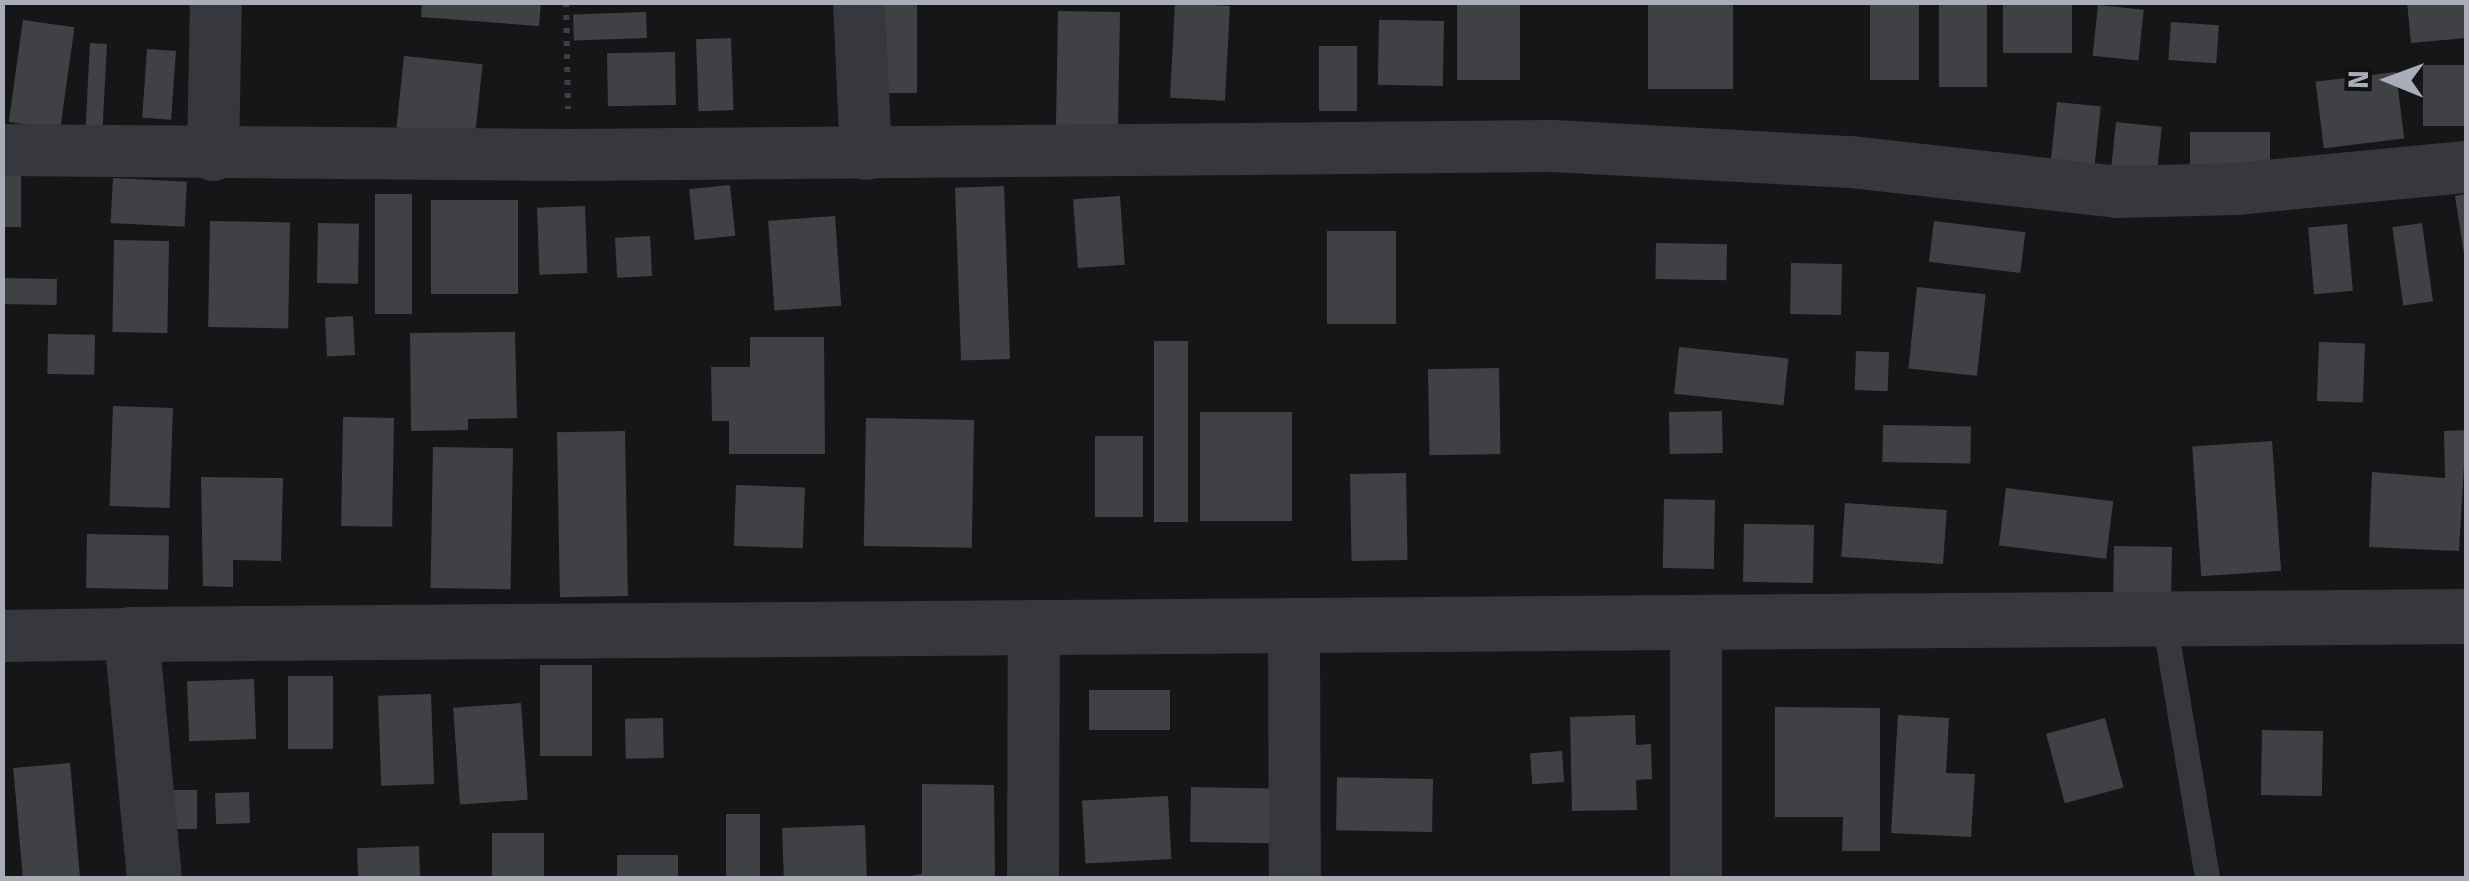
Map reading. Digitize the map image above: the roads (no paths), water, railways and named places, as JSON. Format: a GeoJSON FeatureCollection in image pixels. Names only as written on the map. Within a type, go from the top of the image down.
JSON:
{"type":"FeatureCollection","features":[{"type":"Feature","properties":{"kind":"street"},"geometry":{"type":"LineString","coordinates":[[213,155],[216,2]]}},
{"type":"Feature","properties":{"kind":"street"},"geometry":{"type":"LineString","coordinates":[[859,2],[866,154]]}},
{"type":"Feature","properties":{"kind":"street"},"geometry":{"type":"LineString","coordinates":[[2,150],[213,155],[570,155],[1552,146],[1851,162],[2117,192],[2236,190],[2466,167]]}},
{"type":"Feature","properties":{"kind":"street"},"geometry":{"type":"LineString","coordinates":[[2,636],[2466,616]]}},
{"type":"Feature","properties":{"kind":"street"},"geometry":{"type":"LineString","coordinates":[[1696,621],[1696,878]]}},
{"type":"Feature","properties":{"kind":"street"},"geometry":{"type":"LineString","coordinates":[[1033,878],[1034,626]]}},
{"type":"Feature","properties":{"kind":"street"},"geometry":{"type":"LineString","coordinates":[[1294,628],[1295,878]]}},
{"type":"Feature","properties":{"kind":"street"},"geometry":{"type":"LineString","coordinates":[[130,634],[154,878]]}},
{"type":"Feature","properties":{"kind":"lane"},"geometry":{"type":"LineString","coordinates":[[2164,620],[2207,878]]}}]}
